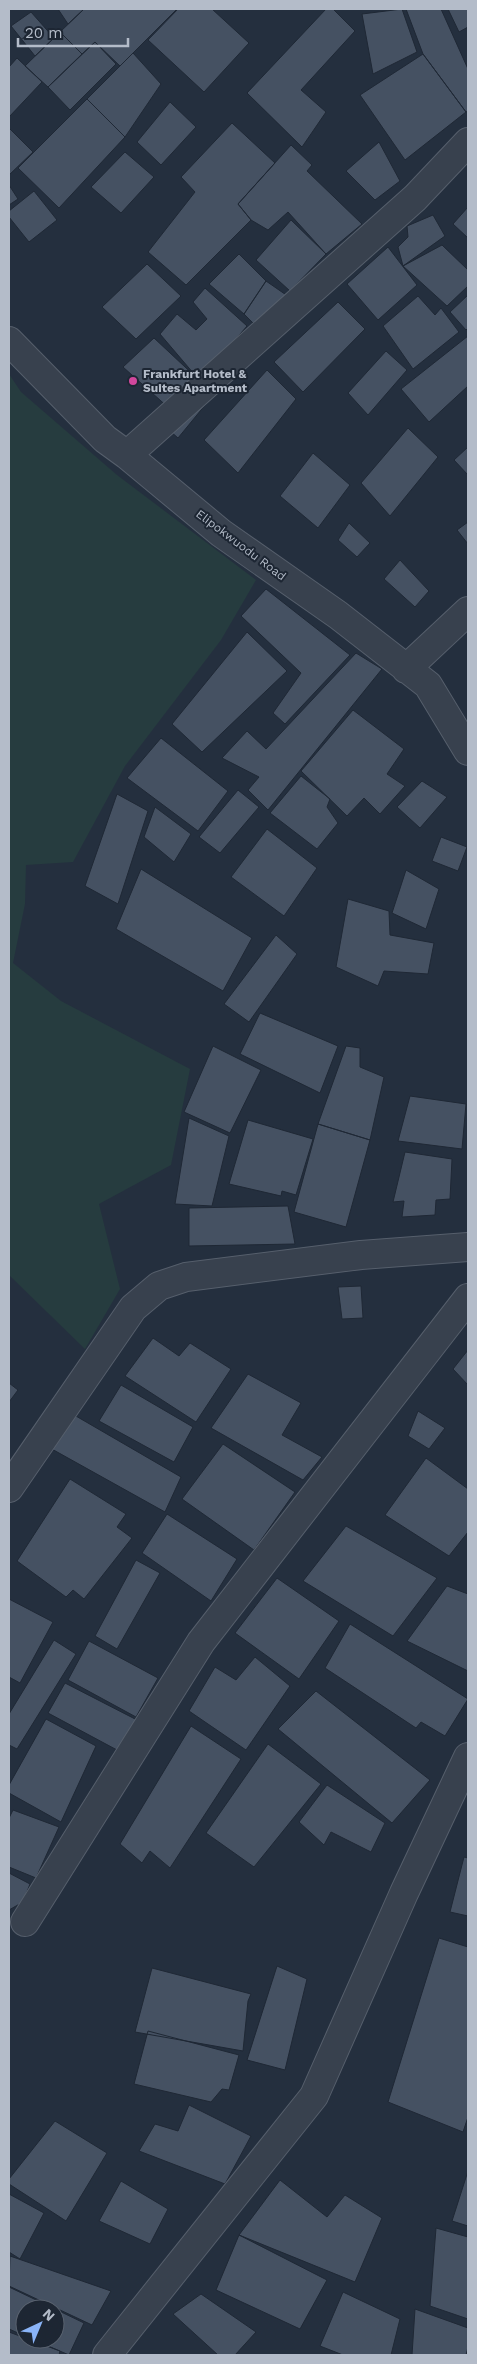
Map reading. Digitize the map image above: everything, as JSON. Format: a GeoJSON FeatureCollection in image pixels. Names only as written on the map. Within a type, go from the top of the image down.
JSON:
{"type":"FeatureCollection","features":[{"type":"Feature","properties":{"kind":"street"},"geometry":{"type":"LineString","coordinates":[[127,455],[415,198],[468,142]]}},
{"type":"Feature","properties":{"kind":"street","name":"Elipokwuodu Road"},"geometry":{"type":"LineString","coordinates":[[9,341],[106,440],[127,455],[221,533],[338,615],[428,686],[468,749]]}},
{"type":"Feature","properties":{"kind":"street"},"geometry":{"type":"LineString","coordinates":[[406,669],[468,611]]}},
{"type":"Feature","properties":{"kind":"street"},"geometry":{"type":"LineString","coordinates":[[9,1488],[133,1308],[159,1286],[186,1277],[361,1255],[468,1247]]}},
{"type":"Feature","properties":{"kind":"street"},"geometry":{"type":"LineString","coordinates":[[25,1922],[201,1642],[468,1298]]}},
{"type":"Feature","properties":{"kind":"street"},"geometry":{"type":"LineString","coordinates":[[107,2355],[314,2096],[404,1893],[468,1757]]}},
{"type":"Feature","properties":{"kind":"green space"},"geometry":{"type":"Polygon","coordinates":[[[9,374],[21,392],[117,475],[256,580],[221,640],[125,766],[73,862],[26,865],[25,904],[13,963],[61,1001],[190,1069],[171,1165],[99,1204],[120,1289],[85,1349],[9,1275],[9,374]]]}},
{"type":"Feature","properties":{"kind":"building"},"geometry":{"type":"Polygon","coordinates":[[[58,9],[84,9],[68,24],[58,9]]]}},
{"type":"Feature","properties":{"kind":"building"},"geometry":{"type":"Polygon","coordinates":[[[84,9],[177,9],[120,66],[95,42],[82,54],[60,32],[84,9]]]}},
{"type":"Feature","properties":{"kind":"building"},"geometry":{"type":"Polygon","coordinates":[[[178,9],[212,9],[249,43],[204,92],[148,40],[178,9]]]}},
{"type":"Feature","properties":{"kind":"building"},"geometry":{"type":"Polygon","coordinates":[[[326,9],[333,9],[355,31],[301,90],[326,112],[302,147],[247,93],[326,9]]]}},
{"type":"Feature","properties":{"kind":"building"},"geometry":{"type":"Polygon","coordinates":[[[402,9],[417,52],[373,74],[362,14],[402,9]]]}},
{"type":"Feature","properties":{"kind":"building"},"geometry":{"type":"Polygon","coordinates":[[[406,9],[441,9],[468,69],[468,111],[466,112],[423,54],[406,9]]]}},
{"type":"Feature","properties":{"kind":"building"},"geometry":{"type":"Polygon","coordinates":[[[448,9],[468,9],[468,27],[459,32],[448,9]]]}},
{"type":"Feature","properties":{"kind":"building"},"geometry":{"type":"Polygon","coordinates":[[[31,12],[54,38],[35,56],[11,26],[31,12]]]}},
{"type":"Feature","properties":{"kind":"building"},"geometry":{"type":"Polygon","coordinates":[[[60,32],[82,54],[48,87],[25,66],[60,32]]]}},
{"type":"Feature","properties":{"kind":"building"},"geometry":{"type":"Polygon","coordinates":[[[95,42],[116,64],[70,110],[48,87],[95,42]]]}},
{"type":"Feature","properties":{"kind":"building"},"geometry":{"type":"Polygon","coordinates":[[[133,53],[161,84],[125,137],[87,99],[133,53]]]}},
{"type":"Feature","properties":{"kind":"building"},"geometry":{"type":"Polygon","coordinates":[[[423,54],[466,112],[405,160],[360,95],[423,54]]]}},
{"type":"Feature","properties":{"kind":"building"},"geometry":{"type":"Polygon","coordinates":[[[17,58],[42,82],[9,117],[9,67],[17,58]]]}},
{"type":"Feature","properties":{"kind":"building"},"geometry":{"type":"Polygon","coordinates":[[[87,99],[125,137],[59,208],[18,168],[87,99]]]}},
{"type":"Feature","properties":{"kind":"building"},"geometry":{"type":"Polygon","coordinates":[[[170,102],[196,127],[161,165],[137,142],[170,102]]]}},
{"type":"Feature","properties":{"kind":"building"},"geometry":{"type":"Polygon","coordinates":[[[232,123],[275,163],[238,204],[251,220],[186,285],[148,252],[195,192],[181,177],[232,123]]]}},
{"type":"Feature","properties":{"kind":"building"},"geometry":{"type":"Polygon","coordinates":[[[9,130],[33,152],[9,175],[9,130]]]}},
{"type":"Feature","properties":{"kind":"building"},"geometry":{"type":"Polygon","coordinates":[[[379,142],[400,181],[375,200],[346,171],[379,142]]]}},
{"type":"Feature","properties":{"kind":"building"},"geometry":{"type":"Polygon","coordinates":[[[291,145],[312,165],[307,171],[362,224],[326,254],[288,212],[268,230],[251,220],[238,204],[291,145]]]}},
{"type":"Feature","properties":{"kind":"building"},"geometry":{"type":"Polygon","coordinates":[[[125,152],[154,177],[121,213],[91,187],[125,152]]]}},
{"type":"Feature","properties":{"kind":"building"},"geometry":{"type":"Polygon","coordinates":[[[9,185],[18,199],[9,205],[9,185]]]}},
{"type":"Feature","properties":{"kind":"building"},"geometry":{"type":"Polygon","coordinates":[[[34,191],[57,220],[29,242],[9,217],[9,211],[34,191]]]}},
{"type":"Feature","properties":{"kind":"building"},"geometry":{"type":"Polygon","coordinates":[[[468,207],[468,238],[453,224],[468,207]]]}},
{"type":"Feature","properties":{"kind":"building"},"geometry":{"type":"Polygon","coordinates":[[[433,215],[445,236],[403,266],[398,247],[408,237],[407,226],[433,215]]]}},
{"type":"Feature","properties":{"kind":"building"},"geometry":{"type":"Polygon","coordinates":[[[291,220],[326,254],[290,291],[256,260],[291,220]]]}},
{"type":"Feature","properties":{"kind":"building"},"geometry":{"type":"Polygon","coordinates":[[[442,245],[468,270],[468,286],[447,306],[403,266],[442,245]]]}},
{"type":"Feature","properties":{"kind":"building"},"geometry":{"type":"Polygon","coordinates":[[[388,247],[417,285],[378,320],[347,284],[388,247]]]}},
{"type":"Feature","properties":{"kind":"building"},"geometry":{"type":"Polygon","coordinates":[[[239,254],[266,281],[244,314],[209,284],[239,254]]]}},
{"type":"Feature","properties":{"kind":"building"},"geometry":{"type":"Polygon","coordinates":[[[147,264],[181,296],[136,339],[102,307],[147,264]]]}},
{"type":"Feature","properties":{"kind":"building"},"geometry":{"type":"Polygon","coordinates":[[[266,281],[292,299],[262,332],[244,314],[266,281]]]}},
{"type":"Feature","properties":{"kind":"building"},"geometry":{"type":"Polygon","coordinates":[[[205,288],[247,326],[200,381],[160,334],[177,314],[196,330],[207,319],[193,302],[205,288]]]}},
{"type":"Feature","properties":{"kind":"building"},"geometry":{"type":"Polygon","coordinates":[[[468,295],[468,328],[466,330],[450,312],[468,295]]]}},
{"type":"Feature","properties":{"kind":"building"},"geometry":{"type":"Polygon","coordinates":[[[418,296],[435,315],[441,308],[459,332],[413,369],[383,326],[418,296]]]}},
{"type":"Feature","properties":{"kind":"building"},"geometry":{"type":"Polygon","coordinates":[[[338,302],[365,329],[303,392],[274,362],[338,302]]]}},
{"type":"Feature","properties":{"kind":"building"},"geometry":{"type":"Polygon","coordinates":[[[468,336],[468,386],[429,422],[401,389],[468,336]]]}},
{"type":"Feature","properties":{"kind":"building"},"geometry":{"type":"Polygon","coordinates":[[[154,338],[200,381],[170,409],[123,367],[154,338]]]}},
{"type":"Feature","properties":{"kind":"building"},"geometry":{"type":"Polygon","coordinates":[[[386,351],[407,370],[368,415],[348,393],[386,351]]]}},
{"type":"Feature","properties":{"kind":"building"},"geometry":{"type":"Polygon","coordinates":[[[267,370],[296,399],[238,473],[204,440],[267,370]]]}},
{"type":"Feature","properties":{"kind":"building"},"geometry":{"type":"Polygon","coordinates":[[[215,393],[178,438],[161,423],[215,393]]]}},
{"type":"Feature","properties":{"kind":"building"},"geometry":{"type":"Polygon","coordinates":[[[408,428],[438,457],[390,516],[361,483],[408,428]]]}},
{"type":"Feature","properties":{"kind":"building"},"geometry":{"type":"Polygon","coordinates":[[[468,447],[468,475],[454,460],[468,447]]]}},
{"type":"Feature","properties":{"kind":"building"},"geometry":{"type":"Polygon","coordinates":[[[313,453],[350,485],[318,528],[280,496],[313,453]]]}},
{"type":"Feature","properties":{"kind":"building"},"geometry":{"type":"Polygon","coordinates":[[[468,522],[468,544],[457,530],[468,522]]]}},
{"type":"Feature","properties":{"kind":"building"},"geometry":{"type":"Polygon","coordinates":[[[349,523],[370,543],[357,557],[338,540],[349,523]]]}},
{"type":"Feature","properties":{"kind":"building"},"geometry":{"type":"Polygon","coordinates":[[[400,560],[429,591],[415,607],[384,579],[400,560]]]}},
{"type":"Feature","properties":{"kind":"building"},"geometry":{"type":"Polygon","coordinates":[[[266,589],[350,655],[285,724],[273,713],[301,673],[241,616],[266,589]]]}},
{"type":"Feature","properties":{"kind":"building"},"geometry":{"type":"Polygon","coordinates":[[[247,632],[287,671],[202,752],[172,724],[247,632]]]}},
{"type":"Feature","properties":{"kind":"building"},"geometry":{"type":"Polygon","coordinates":[[[356,653],[382,669],[268,810],[248,790],[259,777],[222,758],[247,731],[266,749],[356,653]]]}},
{"type":"Feature","properties":{"kind":"building"},"geometry":{"type":"Polygon","coordinates":[[[353,710],[404,749],[387,774],[405,786],[380,814],[364,798],[347,816],[301,771],[353,710]]]}},
{"type":"Feature","properties":{"kind":"building"},"geometry":{"type":"Polygon","coordinates":[[[161,738],[228,791],[198,831],[127,778],[161,738]]]}},
{"type":"Feature","properties":{"kind":"building"},"geometry":{"type":"Polygon","coordinates":[[[301,776],[330,799],[327,807],[338,823],[317,849],[270,813],[301,776]]]}},
{"type":"Feature","properties":{"kind":"building"},"geometry":{"type":"Polygon","coordinates":[[[422,781],[447,797],[420,828],[397,807],[422,781]]]}},
{"type":"Feature","properties":{"kind":"building"},"geometry":{"type":"Polygon","coordinates":[[[238,790],[259,807],[220,853],[199,837],[238,790]]]}},
{"type":"Feature","properties":{"kind":"building"},"geometry":{"type":"Polygon","coordinates":[[[117,794],[148,811],[118,904],[85,886],[117,794]]]}},
{"type":"Feature","properties":{"kind":"building"},"geometry":{"type":"Polygon","coordinates":[[[155,807],[191,834],[174,862],[144,837],[155,807]]]}},
{"type":"Feature","properties":{"kind":"building"},"geometry":{"type":"Polygon","coordinates":[[[267,829],[317,868],[284,916],[231,877],[267,829]]]}},
{"type":"Feature","properties":{"kind":"building"},"geometry":{"type":"Polygon","coordinates":[[[441,837],[467,847],[458,871],[432,861],[441,837]]]}},
{"type":"Feature","properties":{"kind":"building"},"geometry":{"type":"Polygon","coordinates":[[[141,869],[252,938],[223,991],[116,929],[141,869]]]}},
{"type":"Feature","properties":{"kind":"building"},"geometry":{"type":"Polygon","coordinates":[[[406,870],[439,889],[426,929],[392,913],[406,870]]]}},
{"type":"Feature","properties":{"kind":"building"},"geometry":{"type":"Polygon","coordinates":[[[348,899],[389,911],[390,935],[434,943],[428,974],[384,971],[378,986],[336,967],[348,899]]]}},
{"type":"Feature","properties":{"kind":"building"},"geometry":{"type":"Polygon","coordinates":[[[276,935],[297,954],[249,1022],[224,1004],[276,935]]]}},
{"type":"Feature","properties":{"kind":"building"},"geometry":{"type":"Polygon","coordinates":[[[260,1013],[338,1046],[320,1093],[240,1054],[260,1013]]]}},
{"type":"Feature","properties":{"kind":"building"},"geometry":{"type":"Polygon","coordinates":[[[213,1046],[261,1070],[230,1133],[184,1112],[213,1046]]]}},
{"type":"Feature","properties":{"kind":"building"},"geometry":{"type":"Polygon","coordinates":[[[346,1046],[360,1048],[360,1067],[384,1077],[370,1140],[318,1124],[346,1046]]]}},
{"type":"Feature","properties":{"kind":"building"},"geometry":{"type":"Polygon","coordinates":[[[410,1096],[466,1104],[462,1149],[398,1141],[410,1096]]]}},
{"type":"Feature","properties":{"kind":"building"},"geometry":{"type":"Polygon","coordinates":[[[189,1118],[229,1136],[212,1206],[175,1204],[189,1118]]]}},
{"type":"Feature","properties":{"kind":"building"},"geometry":{"type":"Polygon","coordinates":[[[248,1120],[313,1139],[296,1195],[282,1191],[281,1196],[229,1184],[248,1120]]]}},
{"type":"Feature","properties":{"kind":"building"},"geometry":{"type":"Polygon","coordinates":[[[318,1124],[370,1140],[346,1227],[294,1212],[318,1124]]]}},
{"type":"Feature","properties":{"kind":"building"},"geometry":{"type":"Polygon","coordinates":[[[405,1152],[452,1159],[450,1199],[436,1200],[435,1215],[402,1217],[404,1201],[393,1202],[405,1152]]]}},
{"type":"Feature","properties":{"kind":"building"},"geometry":{"type":"Polygon","coordinates":[[[288,1206],[295,1244],[189,1246],[189,1208],[288,1206]]]}},
{"type":"Feature","properties":{"kind":"building"},"geometry":{"type":"Polygon","coordinates":[[[361,1286],[363,1318],[342,1319],[338,1287],[361,1286]]]}},
{"type":"Feature","properties":{"kind":"building"},"geometry":{"type":"Polygon","coordinates":[[[153,1338],[179,1356],[190,1343],[231,1369],[196,1422],[125,1376],[153,1338]]]}},
{"type":"Feature","properties":{"kind":"building"},"geometry":{"type":"Polygon","coordinates":[[[468,1350],[468,1385],[453,1369],[468,1350]]]}},
{"type":"Feature","properties":{"kind":"building"},"geometry":{"type":"Polygon","coordinates":[[[248,1374],[301,1403],[282,1435],[322,1457],[303,1480],[211,1428],[248,1374]]]}},
{"type":"Feature","properties":{"kind":"building"},"geometry":{"type":"Polygon","coordinates":[[[9,1383],[18,1390],[9,1402],[9,1383]]]}},
{"type":"Feature","properties":{"kind":"building"},"geometry":{"type":"Polygon","coordinates":[[[121,1385],[193,1427],[174,1462],[99,1421],[121,1385]]]}},
{"type":"Feature","properties":{"kind":"building"},"geometry":{"type":"Polygon","coordinates":[[[418,1411],[445,1428],[429,1449],[408,1436],[418,1411]]]}},
{"type":"Feature","properties":{"kind":"building"},"geometry":{"type":"Polygon","coordinates":[[[69,1412],[181,1477],[165,1512],[50,1448],[69,1412]]]}},
{"type":"Feature","properties":{"kind":"building"},"geometry":{"type":"Polygon","coordinates":[[[223,1444],[295,1492],[254,1550],[182,1499],[223,1444]]]}},
{"type":"Feature","properties":{"kind":"building"},"geometry":{"type":"Polygon","coordinates":[[[426,1458],[468,1489],[468,1532],[449,1556],[385,1515],[426,1458]]]}},
{"type":"Feature","properties":{"kind":"building"},"geometry":{"type":"Polygon","coordinates":[[[70,1479],[126,1514],[117,1527],[132,1538],[84,1599],[73,1590],[66,1597],[17,1561],[70,1479]]]}},
{"type":"Feature","properties":{"kind":"building"},"geometry":{"type":"Polygon","coordinates":[[[167,1514],[237,1559],[211,1601],[142,1553],[167,1514]]]}},
{"type":"Feature","properties":{"kind":"building"},"geometry":{"type":"Polygon","coordinates":[[[346,1526],[437,1578],[393,1636],[303,1581],[346,1526]]]}},
{"type":"Feature","properties":{"kind":"building"},"geometry":{"type":"Polygon","coordinates":[[[136,1560],[160,1573],[117,1649],[95,1636],[136,1560]]]}},
{"type":"Feature","properties":{"kind":"building"},"geometry":{"type":"Polygon","coordinates":[[[277,1578],[339,1621],[299,1679],[235,1633],[277,1578]]]}},
{"type":"Feature","properties":{"kind":"building"},"geometry":{"type":"Polygon","coordinates":[[[447,1586],[468,1594],[468,1671],[407,1641],[447,1586]]]}},
{"type":"Feature","properties":{"kind":"building"},"geometry":{"type":"Polygon","coordinates":[[[9,1599],[53,1622],[20,1683],[9,1677],[9,1599]]]}},
{"type":"Feature","properties":{"kind":"building"},"geometry":{"type":"Polygon","coordinates":[[[350,1624],[468,1699],[445,1736],[421,1722],[416,1728],[325,1668],[350,1624]]]}},
{"type":"Feature","properties":{"kind":"building"},"geometry":{"type":"Polygon","coordinates":[[[54,1640],[76,1654],[17,1749],[9,1745],[9,1714],[54,1640]]]}},
{"type":"Feature","properties":{"kind":"building"},"geometry":{"type":"Polygon","coordinates":[[[89,1641],[158,1678],[136,1717],[68,1680],[89,1641]]]}},
{"type":"Feature","properties":{"kind":"building"},"geometry":{"type":"Polygon","coordinates":[[[255,1657],[290,1686],[246,1750],[189,1711],[215,1667],[236,1680],[255,1657]]]}},
{"type":"Feature","properties":{"kind":"building"},"geometry":{"type":"Polygon","coordinates":[[[65,1683],[137,1720],[117,1750],[48,1713],[65,1683]]]}},
{"type":"Feature","properties":{"kind":"building"},"geometry":{"type":"Polygon","coordinates":[[[316,1691],[430,1780],[392,1823],[278,1729],[316,1691]]]}},
{"type":"Feature","properties":{"kind":"building"},"geometry":{"type":"Polygon","coordinates":[[[46,1719],[96,1746],[61,1822],[9,1793],[9,1785],[46,1719]]]}},
{"type":"Feature","properties":{"kind":"building"},"geometry":{"type":"Polygon","coordinates":[[[191,1726],[241,1759],[170,1868],[150,1851],[142,1863],[120,1844],[191,1726]]]}},
{"type":"Feature","properties":{"kind":"building"},"geometry":{"type":"Polygon","coordinates":[[[268,1744],[321,1784],[254,1867],[206,1833],[268,1744]]]}},
{"type":"Feature","properties":{"kind":"building"},"geometry":{"type":"Polygon","coordinates":[[[327,1785],[385,1823],[371,1852],[331,1832],[324,1845],[299,1822],[327,1785]]]}},
{"type":"Feature","properties":{"kind":"building"},"geometry":{"type":"Polygon","coordinates":[[[13,1810],[59,1827],[36,1878],[9,1867],[9,1818],[13,1810]]]}},
{"type":"Feature","properties":{"kind":"building"},"geometry":{"type":"Polygon","coordinates":[[[464,1857],[468,1858],[468,1916],[450,1912],[464,1857]]]}},
{"type":"Feature","properties":{"kind":"building"},"geometry":{"type":"Polygon","coordinates":[[[9,1873],[30,1884],[23,1902],[9,1910],[9,1873]]]}},
{"type":"Feature","properties":{"kind":"building"},"geometry":{"type":"Polygon","coordinates":[[[439,1938],[468,1947],[468,2117],[463,2132],[388,2102],[439,1938]]]}},
{"type":"Feature","properties":{"kind":"building"},"geometry":{"type":"Polygon","coordinates":[[[277,1966],[307,1979],[285,2070],[247,2060],[277,1966]]]}},
{"type":"Feature","properties":{"kind":"building"},"geometry":{"type":"Polygon","coordinates":[[[152,1968],[251,1994],[248,2001],[243,2051],[135,2032],[152,1968]]]}},
{"type":"Feature","properties":{"kind":"building"},"geometry":{"type":"Polygon","coordinates":[[[148,2031],[239,2055],[229,2090],[222,2089],[211,2102],[134,2084],[148,2031]]]}},
{"type":"Feature","properties":{"kind":"building"},"geometry":{"type":"Polygon","coordinates":[[[189,2105],[251,2136],[225,2184],[139,2151],[155,2124],[178,2131],[189,2105]]]}},
{"type":"Feature","properties":{"kind":"building"},"geometry":{"type":"Polygon","coordinates":[[[55,2121],[107,2153],[66,2221],[9,2184],[9,2179],[55,2121]]]}},
{"type":"Feature","properties":{"kind":"building"},"geometry":{"type":"Polygon","coordinates":[[[468,2171],[468,2226],[452,2221],[468,2171]]]}},
{"type":"Feature","properties":{"kind":"building"},"geometry":{"type":"Polygon","coordinates":[[[280,2180],[327,2217],[345,2195],[382,2218],[355,2282],[239,2235],[280,2180]]]}},
{"type":"Feature","properties":{"kind":"building"},"geometry":{"type":"Polygon","coordinates":[[[121,2181],[168,2209],[150,2244],[99,2221],[121,2181]]]}},
{"type":"Feature","properties":{"kind":"building"},"geometry":{"type":"Polygon","coordinates":[[[9,2194],[44,2213],[20,2259],[9,2252],[9,2194]]]}},
{"type":"Feature","properties":{"kind":"building"},"geometry":{"type":"Polygon","coordinates":[[[436,2228],[468,2237],[468,2319],[430,2306],[436,2228]]]}},
{"type":"Feature","properties":{"kind":"building"},"geometry":{"type":"Polygon","coordinates":[[[239,2235],[327,2280],[300,2329],[216,2290],[239,2235]]]}},
{"type":"Feature","properties":{"kind":"building"},"geometry":{"type":"Polygon","coordinates":[[[10,2256],[111,2291],[92,2325],[65,2312],[65,2299],[37,2299],[9,2286],[10,2256]]]}},
{"type":"Feature","properties":{"kind":"building"},"geometry":{"type":"Polygon","coordinates":[[[9,2287],[34,2299],[15,2299],[15,2332],[9,2329],[9,2287]]]}},
{"type":"Feature","properties":{"kind":"building"},"geometry":{"type":"Polygon","coordinates":[[[343,2292],[400,2319],[391,2355],[343,2355],[320,2346],[343,2292]]]}},
{"type":"Feature","properties":{"kind":"building"},"geometry":{"type":"Polygon","coordinates":[[[201,2294],[256,2332],[235,2355],[218,2355],[173,2314],[201,2294]]]}},
{"type":"Feature","properties":{"kind":"building"},"geometry":{"type":"Polygon","coordinates":[[[415,2309],[468,2328],[466,2355],[412,2355],[415,2309]]]}},
{"type":"Feature","properties":{"kind":"building"},"geometry":{"type":"Polygon","coordinates":[[[65,2314],[84,2323],[69,2355],[55,2349],[65,2349],[65,2314]]]}},
{"type":"Feature","properties":{"kind":"building"},"geometry":{"type":"Polygon","coordinates":[[[9,2332],[15,2334],[15,2349],[55,2349],[60,2351],[59,2355],[9,2355],[9,2332]]]}},
{"type":"Feature","properties":{"kind":"place","name":"Frankfurt Hotel & Suites Apartment"},"geometry":{"type":"Point","coordinates":[133,381]}}]}
